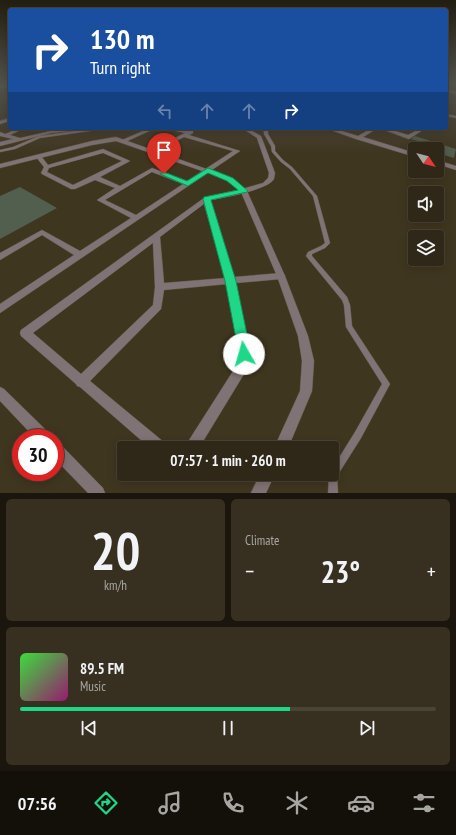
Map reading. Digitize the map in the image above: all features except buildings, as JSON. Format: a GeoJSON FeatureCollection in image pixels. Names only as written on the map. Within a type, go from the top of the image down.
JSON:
{"type":"FeatureCollection","features":[{"type":"Feature","properties":{"kind":"street"},"geometry":{"type":"LineString","coordinates":[[2,135],[17,130]]}},
{"type":"Feature","properties":{"kind":"street"},"geometry":{"type":"LineString","coordinates":[[0,144],[51,132],[70,130]]}},
{"type":"Feature","properties":{"kind":"street"},"geometry":{"type":"LineString","coordinates":[[123,141],[149,130]]}},
{"type":"Feature","properties":{"kind":"street"},"geometry":{"type":"LineString","coordinates":[[153,151],[191,132],[178,130]]}},
{"type":"Feature","properties":{"kind":"street"},"geometry":{"type":"LineString","coordinates":[[152,441],[25,333],[206,199],[244,191],[265,184],[271,179],[272,173],[259,137],[247,130]]}},
{"type":"Feature","properties":{"kind":"street"},"geometry":{"type":"LineString","coordinates":[[333,130],[408,153]]}},
{"type":"Feature","properties":{"kind":"street"},"geometry":{"type":"LineString","coordinates":[[358,138],[372,130]]}},
{"type":"Feature","properties":{"kind":"street"},"geometry":{"type":"LineString","coordinates":[[387,130],[409,137],[421,130]]}},
{"type":"Feature","properties":{"kind":"street"},"geometry":{"type":"LineString","coordinates":[[2,135],[21,140]]}},
{"type":"Feature","properties":{"kind":"street"},"geometry":{"type":"LineString","coordinates":[[0,308],[237,151],[184,135]]}},
{"type":"Feature","properties":{"kind":"street"},"geometry":{"type":"LineString","coordinates":[[0,166],[109,139],[123,141],[208,170],[230,179],[244,191],[281,276],[303,336],[308,361],[306,391],[283,441]]}},
{"type":"Feature","properties":{"kind":"street"},"geometry":{"type":"LineString","coordinates":[[103,151],[127,161],[73,188],[44,174],[47,167],[103,151]]}},
{"type":"Feature","properties":{"kind":"street"},"geometry":{"type":"LineString","coordinates":[[39,157],[47,167]]}},
{"type":"Feature","properties":{"kind":"street"},"geometry":{"type":"LineString","coordinates":[[444,164],[456,168]]}},
{"type":"Feature","properties":{"kind":"street"},"geometry":{"type":"LineString","coordinates":[[136,218],[100,200],[152,170],[188,184]]}},
{"type":"Feature","properties":{"kind":"street"},"geometry":{"type":"LineString","coordinates":[[94,177],[120,188]]}},
{"type":"Feature","properties":{"kind":"street"},"geometry":{"type":"LineString","coordinates":[[195,441],[240,370],[244,354],[230,281],[206,199]]}},
{"type":"Feature","properties":{"kind":"street"},"geometry":{"type":"LineString","coordinates":[[0,256],[42,232],[80,255]]}},
{"type":"Feature","properties":{"kind":"street"},"geometry":{"type":"LineString","coordinates":[[81,382],[158,306],[160,287],[156,236]]}},
{"type":"Feature","properties":{"kind":"street"},"geometry":{"type":"LineString","coordinates":[[160,287],[281,276]]}},
{"type":"Feature","properties":{"kind":"street"},"geometry":{"type":"LineString","coordinates":[[0,393],[35,429]]}},
{"type":"Feature","properties":{"kind":"street"},"geometry":{"type":"LineString","coordinates":[[64,458],[98,493]]}},
{"type":"Feature","properties":{"kind":"street"},"geometry":{"type":"LineString","coordinates":[[258,493],[264,481]]}},
{"type":"Feature","properties":{"kind":"lane"},"geometry":{"type":"LineString","coordinates":[[0,151],[14,148],[39,137],[90,130]]}},
{"type":"Feature","properties":{"kind":"lane"},"geometry":{"type":"LineString","coordinates":[[266,130],[266,134],[274,146],[273,151],[291,168],[315,196],[328,243],[310,253],[308,256],[345,299],[349,327],[386,384],[358,436],[333,475],[332,493]]}},
{"type":"Feature","properties":{"kind":"green space"},"geometry":{"type":"Polygon","coordinates":[[[415,136],[434,142],[417,142],[418,141],[411,139],[415,136]]]}},
{"type":"Feature","properties":{"kind":"green space"},"geometry":{"type":"Polygon","coordinates":[[[444,145],[456,149],[454,158],[444,155],[444,145]]]}},
{"type":"Feature","properties":{"kind":"green space"},"geometry":{"type":"Polygon","coordinates":[[[20,187],[57,208],[0,239],[0,196],[20,187]]]}},
{"type":"Feature","properties":{"kind":"route"},"geometry":{"type":"LineString","coordinates":[[164,174],[188,184],[208,170],[230,179],[244,191],[206,199],[230,281],[244,354]]}}]}
